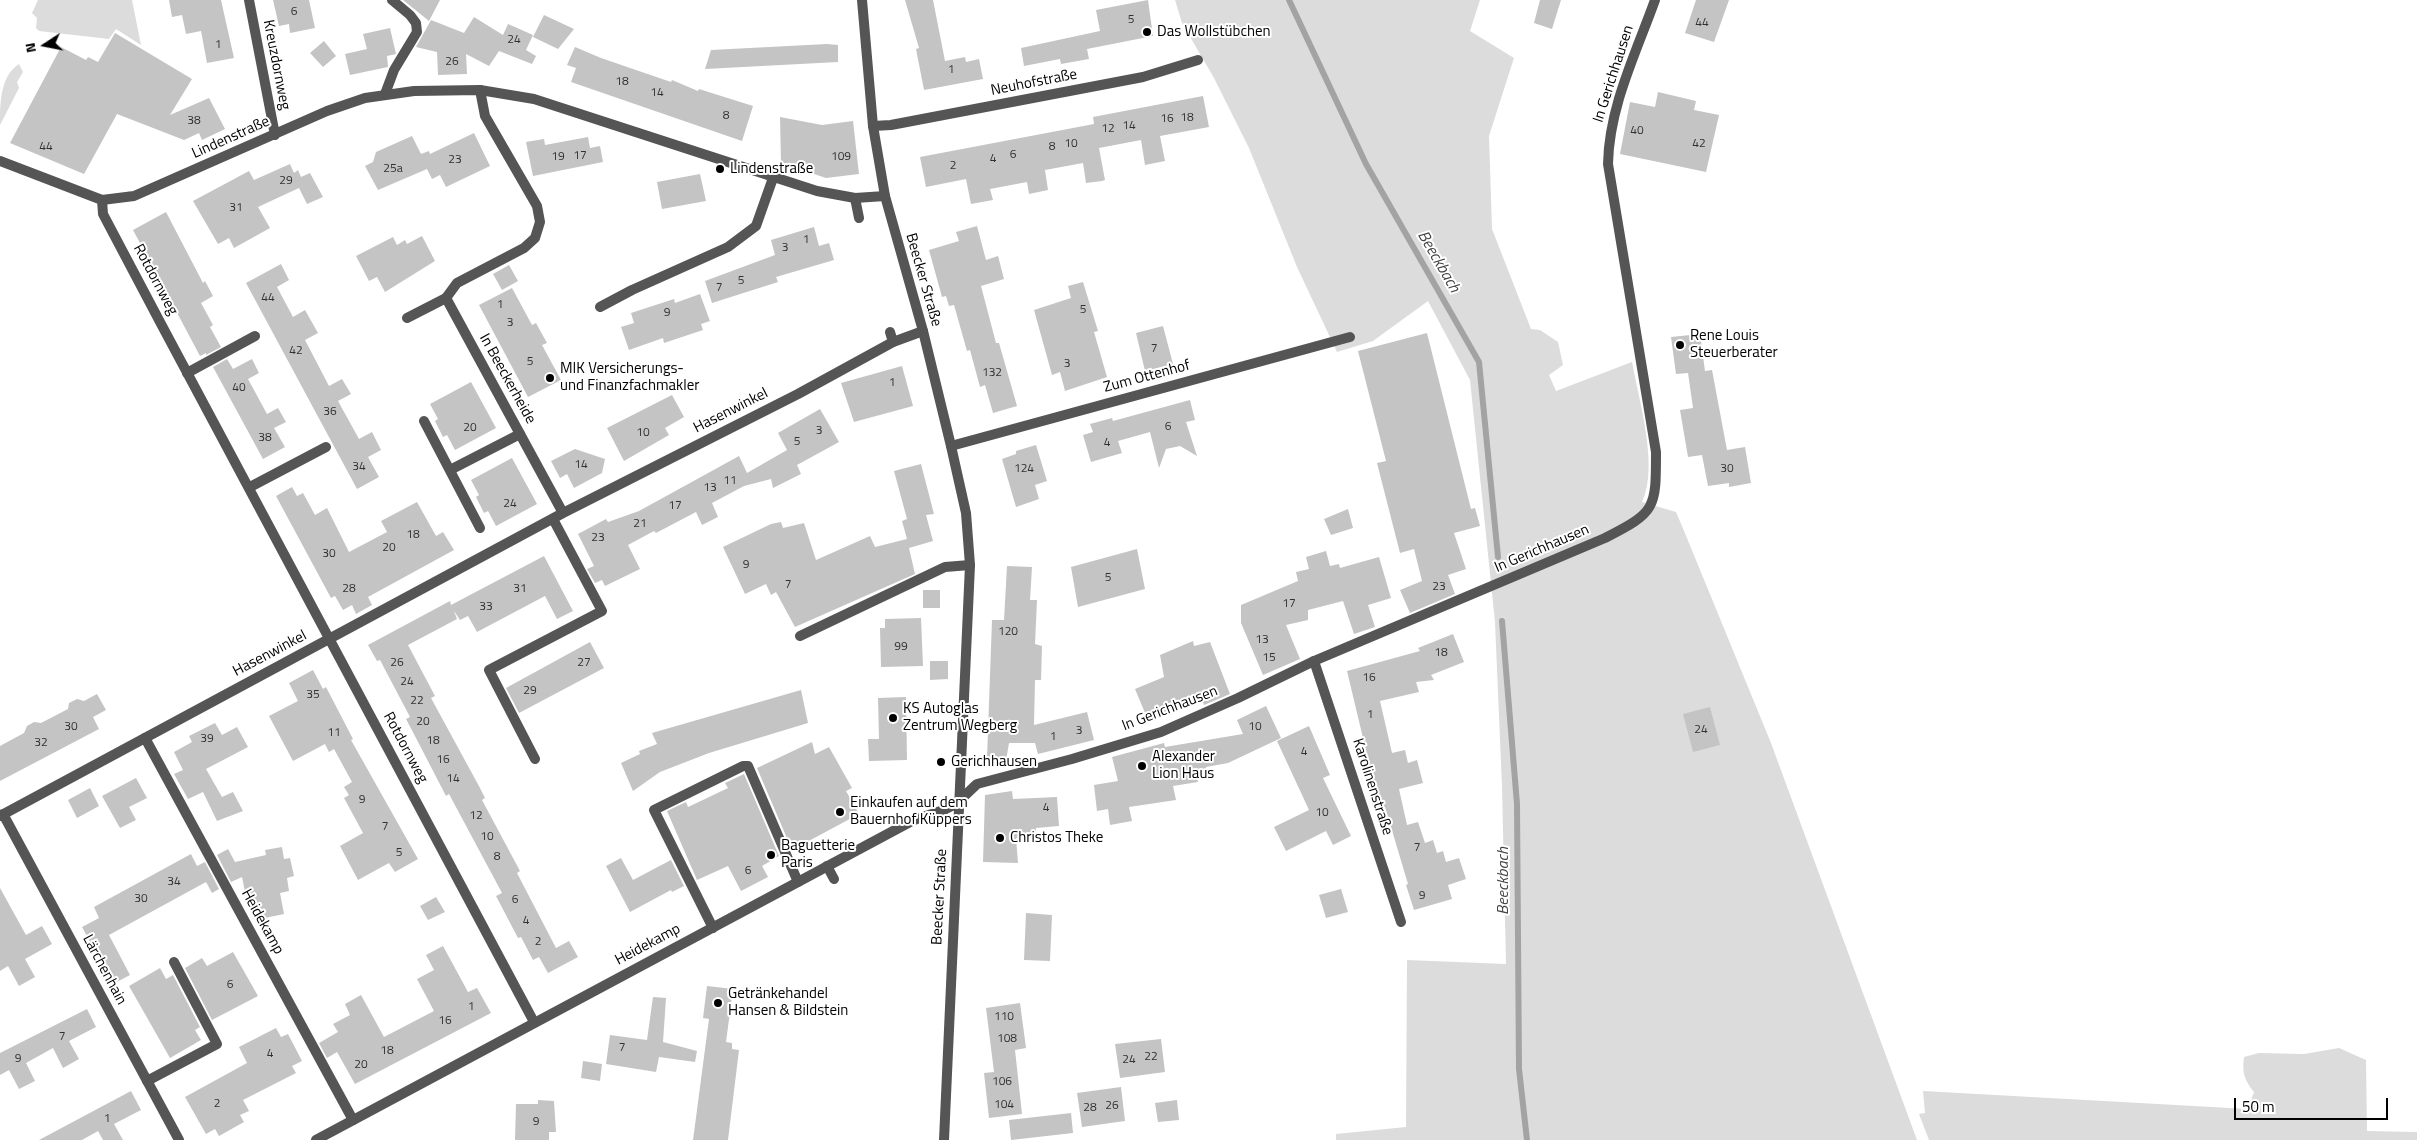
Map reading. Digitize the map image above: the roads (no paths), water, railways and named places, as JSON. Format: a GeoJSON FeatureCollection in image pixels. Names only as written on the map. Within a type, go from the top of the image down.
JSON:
{"type":"FeatureCollection","features":[{"type":"Feature","properties":{"kind":"street","name":"Kreuzdornweg"},"geometry":{"type":"LineString","coordinates":[[249,0],[275,135]]}},
{"type":"Feature","properties":{"kind":"street"},"geometry":{"type":"LineString","coordinates":[[385,94],[394,70],[417,32],[416,23],[410,14],[392,0]]}},
{"type":"Feature","properties":{"kind":"street","name":"Beecker Straße"},"geometry":{"type":"LineString","coordinates":[[862,0],[873,126],[885,196],[923,331],[951,446],[966,512],[970,565],[944,1140]]}},
{"type":"Feature","properties":{"kind":"street","name":"In Gerichhausen"},"geometry":{"type":"LineString","coordinates":[[959,801],[977,784],[1072,759],[1161,732],[1238,698],[1314,661],[1605,538],[1642,518],[1651,507],[1655,490],[1656,452],[1608,164],[1615,109],[1655,0]]}},
{"type":"Feature","properties":{"kind":"street","name":"Neuhofstraße"},"geometry":{"type":"LineString","coordinates":[[873,126],[891,125],[1134,78],[1198,60]]}},
{"type":"Feature","properties":{"kind":"street","name":"Lindenstraße"},"geometry":{"type":"LineString","coordinates":[[0,161],[102,200],[134,196],[327,111],[385,94],[414,90],[480,90],[534,99],[817,191],[855,198],[885,196]]}},
{"type":"Feature","properties":{"kind":"street"},"geometry":{"type":"LineString","coordinates":[[408,318],[446,298],[457,283],[524,248],[535,238],[540,222],[537,206],[485,116],[480,90]]}},
{"type":"Feature","properties":{"kind":"street"},"geometry":{"type":"LineString","coordinates":[[600,307],[736,242],[756,226],[773,178]]}},
{"type":"Feature","properties":{"kind":"street"},"geometry":{"type":"LineString","coordinates":[[855,198],[859,218]]}},
{"type":"Feature","properties":{"kind":"street","name":"Rotdornweg"},"geometry":{"type":"LineString","coordinates":[[102,200],[103,214],[534,1022]]}},
{"type":"Feature","properties":{"kind":"street","name":"In Beeckerheide"},"geometry":{"type":"LineString","coordinates":[[446,298],[563,513]]}},
{"type":"Feature","properties":{"kind":"street","name":"Hasenwinkel"},"geometry":{"type":"LineString","coordinates":[[1,815],[563,513],[789,398],[891,337],[923,331]]}},
{"type":"Feature","properties":{"kind":"street"},"geometry":{"type":"LineString","coordinates":[[187,373],[255,336]]}},
{"type":"Feature","properties":{"kind":"street","name":"Zum Ottenhof"},"geometry":{"type":"LineString","coordinates":[[951,446],[1350,336]]}},
{"type":"Feature","properties":{"kind":"street"},"geometry":{"type":"LineString","coordinates":[[424,421],[480,528]]}},
{"type":"Feature","properties":{"kind":"street"},"geometry":{"type":"LineString","coordinates":[[450,470],[520,434]]}},
{"type":"Feature","properties":{"kind":"street"},"geometry":{"type":"LineString","coordinates":[[250,487],[326,447]]}},
{"type":"Feature","properties":{"kind":"street"},"geometry":{"type":"LineString","coordinates":[[535,759],[489,670],[602,611],[553,519]]}},
{"type":"Feature","properties":{"kind":"street"},"geometry":{"type":"LineString","coordinates":[[800,636],[945,567],[970,565]]}},
{"type":"Feature","properties":{"kind":"street","name":"Karolinenstraße"},"geometry":{"type":"LineString","coordinates":[[1314,661],[1401,922]]}},
{"type":"Feature","properties":{"kind":"street","name":"Heidekamp"},"geometry":{"type":"LineString","coordinates":[[145,738],[353,1120]]}},
{"type":"Feature","properties":{"kind":"street"},"geometry":{"type":"LineString","coordinates":[[712,928],[654,810],[743,766],[748,766],[798,882]]}},
{"type":"Feature","properties":{"kind":"street","name":"Heidekamp"},"geometry":{"type":"LineString","coordinates":[[316,1140],[910,822],[928,814],[951,808],[959,801]]}},
{"type":"Feature","properties":{"kind":"street","name":"Lärchenhain"},"geometry":{"type":"LineString","coordinates":[[1,815],[179,1140]]}},
{"type":"Feature","properties":{"kind":"street"},"geometry":{"type":"LineString","coordinates":[[827,866],[834,879]]}},
{"type":"Feature","properties":{"kind":"street"},"geometry":{"type":"LineString","coordinates":[[147,1081],[217,1044],[174,962]]}},
{"type":"Feature","properties":{"kind":"waterway","name":"Beeckbach"},"geometry":{"type":"LineString","coordinates":[[1289,0],[1366,164],[1479,362],[1498,557]]}},
{"type":"Feature","properties":{"kind":"waterway","name":"Beeckbach"},"geometry":{"type":"LineString","coordinates":[[1502,621],[1517,804],[1519,1069],[1527,1140]]}},
{"type":"Feature","properties":{"kind":"place","name":"Das Wollstübchen"},"geometry":{"type":"Point","coordinates":[1147,32]}},
{"type":"Feature","properties":{"kind":"place","name":"Lindenstraße"},"geometry":{"type":"Point","coordinates":[720,169]}},
{"type":"Feature","properties":{"kind":"place","name":"Rene Louis Steuerberater"},"geometry":{"type":"Point","coordinates":[1680,345]}},
{"type":"Feature","properties":{"kind":"place","name":"MIK Versicherungs- und Finanzfachmakler"},"geometry":{"type":"Point","coordinates":[550,378]}},
{"type":"Feature","properties":{"kind":"place","name":"KS Autoglas Zentrum Wegberg"},"geometry":{"type":"Point","coordinates":[893,718]}},
{"type":"Feature","properties":{"kind":"place","name":"Gerichhausen"},"geometry":{"type":"Point","coordinates":[941,762]}},
{"type":"Feature","properties":{"kind":"place","name":"Alexander Lion Haus"},"geometry":{"type":"Point","coordinates":[1142,766]}},
{"type":"Feature","properties":{"kind":"place","name":"Einkaufen auf dem Bauernhof Küppers"},"geometry":{"type":"Point","coordinates":[840,812]}},
{"type":"Feature","properties":{"kind":"place","name":"Christos Theke"},"geometry":{"type":"Point","coordinates":[1000,838]}},
{"type":"Feature","properties":{"kind":"place","name":"Baguetterie Paris"},"geometry":{"type":"Point","coordinates":[771,855]}},
{"type":"Feature","properties":{"kind":"place","name":"Getränkehandel Hansen & Bildstein"},"geometry":{"type":"Point","coordinates":[718,1003]}}]}
